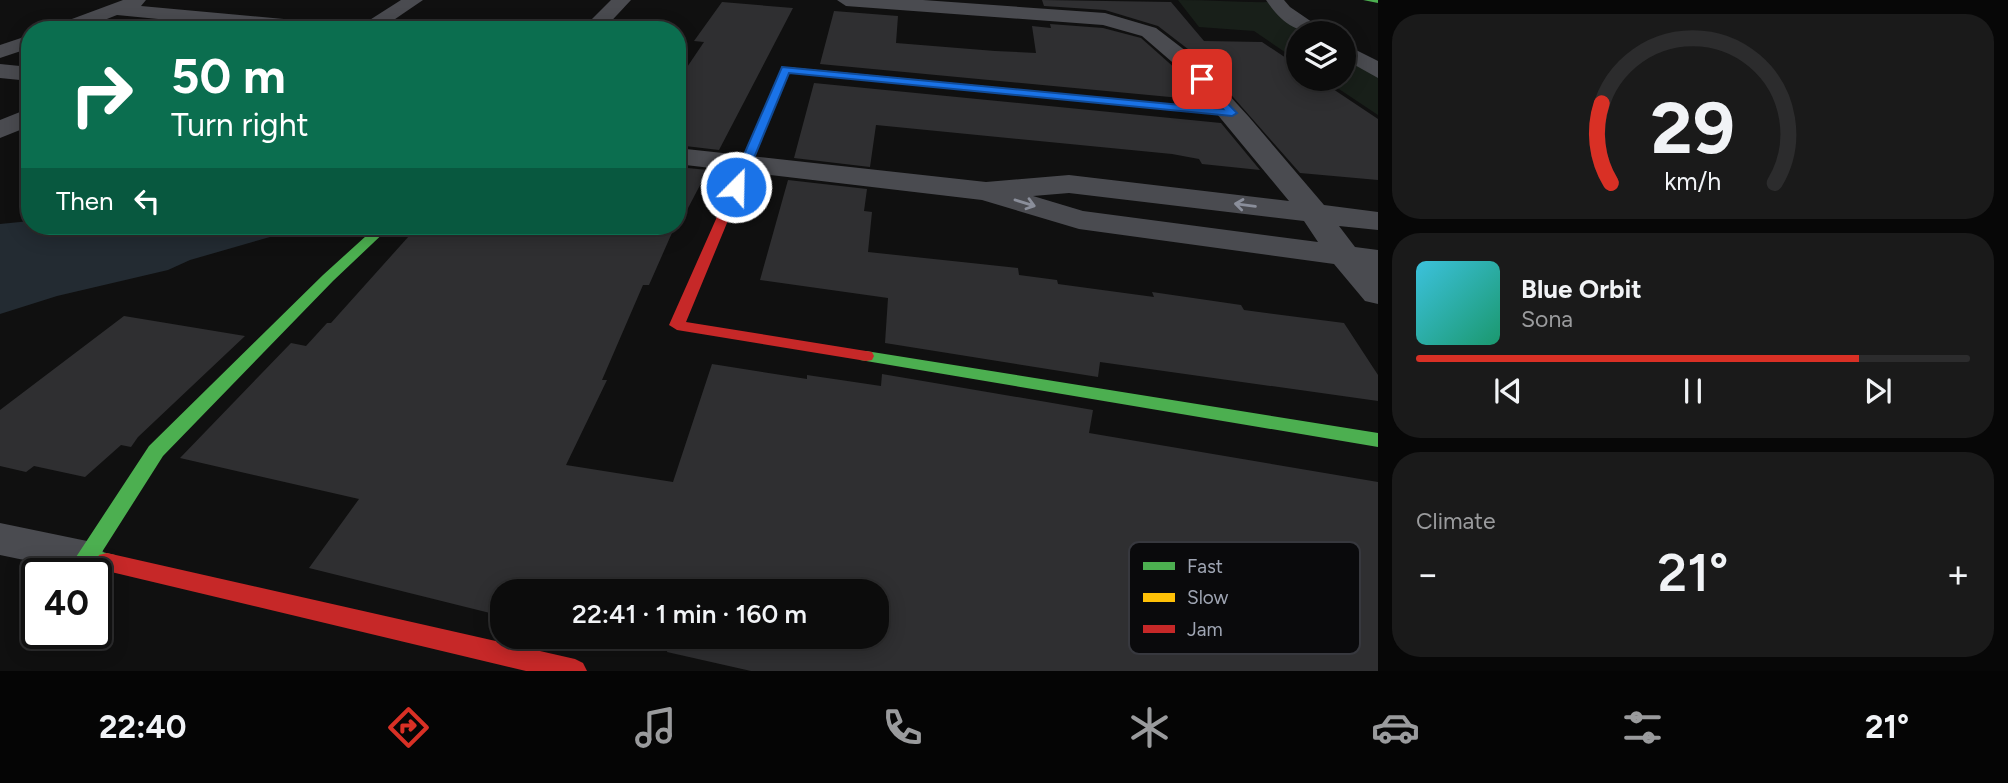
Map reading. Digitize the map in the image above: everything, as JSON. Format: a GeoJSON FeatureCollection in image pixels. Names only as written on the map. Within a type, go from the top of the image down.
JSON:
{"type":"FeatureCollection","features":[{"type":"Feature","properties":{"kind":"street"},"geometry":{"type":"LineString","coordinates":[[83,21],[139,0]]}},
{"type":"Feature","properties":{"kind":"street"},"geometry":{"type":"LineString","coordinates":[[379,21],[414,0]]}},
{"type":"Feature","properties":{"kind":"street"},"geometry":{"type":"LineString","coordinates":[[600,21],[622,0]]}},
{"type":"Feature","properties":{"kind":"street"},"geometry":{"type":"LineString","coordinates":[[846,0],[1105,19],[1149,32],[1187,63],[1232,113],[1313,213],[1362,258],[1378,293]]}},
{"type":"Feature","properties":{"kind":"street"},"geometry":{"type":"LineString","coordinates":[[1275,0],[1283,11],[1299,21]]}},
{"type":"Feature","properties":{"kind":"street"},"geometry":{"type":"LineString","coordinates":[[1367,0],[1378,1]]}},
{"type":"Feature","properties":{"kind":"street"},"geometry":{"type":"LineString","coordinates":[[114,9],[242,21]]}},
{"type":"Feature","properties":{"kind":"street"},"geometry":{"type":"LineString","coordinates":[[0,52],[21,44]]}},
{"type":"Feature","properties":{"kind":"street"},"geometry":{"type":"LineString","coordinates":[[1356,57],[1378,71]]}},
{"type":"Feature","properties":{"kind":"street"},"geometry":{"type":"LineString","coordinates":[[1232,113],[786,69],[677,325],[1378,440]]}},
{"type":"Feature","properties":{"kind":"street"},"geometry":{"type":"LineString","coordinates":[[0,71],[21,73]]}},
{"type":"Feature","properties":{"kind":"street"},"geometry":{"type":"LineString","coordinates":[[0,130],[21,120]]}},
{"type":"Feature","properties":{"kind":"street"},"geometry":{"type":"LineString","coordinates":[[686,157],[986,191],[1079,220],[1362,258]]}},
{"type":"Feature","properties":{"kind":"street"},"geometry":{"type":"LineString","coordinates":[[986,191],[1069,184],[1378,220]]}},
{"type":"Feature","properties":{"kind":"street"},"geometry":{"type":"LineString","coordinates":[[374,235],[156,451],[88,557],[575,671]]}},
{"type":"Feature","properties":{"kind":"lane"},"geometry":{"type":"LineString","coordinates":[[0,539],[88,557]]}},
{"type":"Feature","properties":{"kind":"shaded area"},"geometry":{"type":"Polygon","coordinates":[[[1178,0],[1276,2],[1283,11],[1299,21],[1286,21],[1286,53],[1254,31],[1199,27],[1178,0]]]}},
{"type":"Feature","properties":{"kind":"shaded area"},"geometry":{"type":"Polygon","coordinates":[[[1356,57],[1378,71],[1378,115],[1342,91],[1356,91],[1356,57]]]}},
{"type":"Feature","properties":{"kind":"shaded area"},"geometry":{"type":"Polygon","coordinates":[[[21,222],[21,235],[275,235],[190,260],[168,270],[57,296],[0,314],[0,224],[21,222]]]}},
{"type":"Feature","properties":{"kind":"building"},"geometry":{"type":"Polygon","coordinates":[[[1042,0],[1171,2],[1204,41],[1262,42],[1286,58],[1286,91],[1336,91],[1378,119],[1378,180],[1300,173],[1197,56],[1158,26],[1105,10],[1044,6],[1042,0]]]}},
{"type":"Feature","properties":{"kind":"building"},"geometry":{"type":"Polygon","coordinates":[[[722,2],[793,8],[719,150],[686,146],[686,69],[704,42],[694,41],[722,2]]]}},
{"type":"Feature","properties":{"kind":"building"},"geometry":{"type":"Polygon","coordinates":[[[834,11],[898,16],[896,43],[995,51],[1036,53],[1032,26],[1051,28],[1050,24],[1103,28],[1141,38],[1177,70],[1202,100],[820,64],[834,11]]]}},
{"type":"Feature","properties":{"kind":"building"},"geometry":{"type":"Polygon","coordinates":[[[814,83],[1221,123],[1260,170],[1202,164],[1199,159],[1172,154],[876,125],[870,167],[794,158],[814,83]]]}},
{"type":"Feature","properties":{"kind":"building"},"geometry":{"type":"Polygon","coordinates":[[[686,168],[708,170],[686,212],[686,168]]]}},
{"type":"Feature","properties":{"kind":"building"},"geometry":{"type":"Polygon","coordinates":[[[788,180],[867,189],[864,211],[872,212],[868,252],[1018,268],[1019,275],[1057,280],[1058,284],[1154,297],[1152,292],[1241,305],[1244,310],[1344,323],[1378,375],[1378,401],[1100,362],[1098,377],[885,343],[888,298],[760,280],[788,180]]]}},
{"type":"Feature","properties":{"kind":"building"},"geometry":{"type":"Polygon","coordinates":[[[410,235],[671,235],[649,285],[643,285],[602,380],[607,380],[566,465],[673,482],[712,364],[807,379],[807,375],[881,386],[882,374],[1093,410],[1089,433],[1378,482],[1378,671],[751,671],[667,652],[668,649],[889,649],[889,579],[490,579],[490,613],[309,568],[359,499],[180,458],[291,343],[306,346],[327,323],[331,323],[410,235]]]}},
{"type":"Feature","properties":{"kind":"building"},"geometry":{"type":"Polygon","coordinates":[[[124,316],[245,336],[138,437],[131,447],[121,445],[85,477],[34,466],[26,472],[0,466],[0,410],[124,316]]]}},
{"type":"Feature","properties":{"kind":"traffic: fast"},"geometry":{"type":"LineString","coordinates":[[1367,0],[1378,1]]}},
{"type":"Feature","properties":{"kind":"traffic: fast"},"geometry":{"type":"LineString","coordinates":[[91,558],[87,557],[156,451],[374,235]]}},
{"type":"Feature","properties":{"kind":"traffic: fast"},"geometry":{"type":"LineString","coordinates":[[866,356],[1378,440]]}},
{"type":"Feature","properties":{"kind":"traffic: slow"},"geometry":{"type":"LineString","coordinates":[[760,131],[786,70],[1232,113]]}},
{"type":"Feature","properties":{"kind":"traffic: jam"},"geometry":{"type":"LineString","coordinates":[[760,131],[677,325],[866,356]]}},
{"type":"Feature","properties":{"kind":"traffic: jam"},"geometry":{"type":"LineString","coordinates":[[112,563],[575,671]]}},
{"type":"Feature","properties":{"kind":"route"},"geometry":{"type":"LineString","coordinates":[[736,187],[786,69],[1232,113],[1202,79]]}}]}
